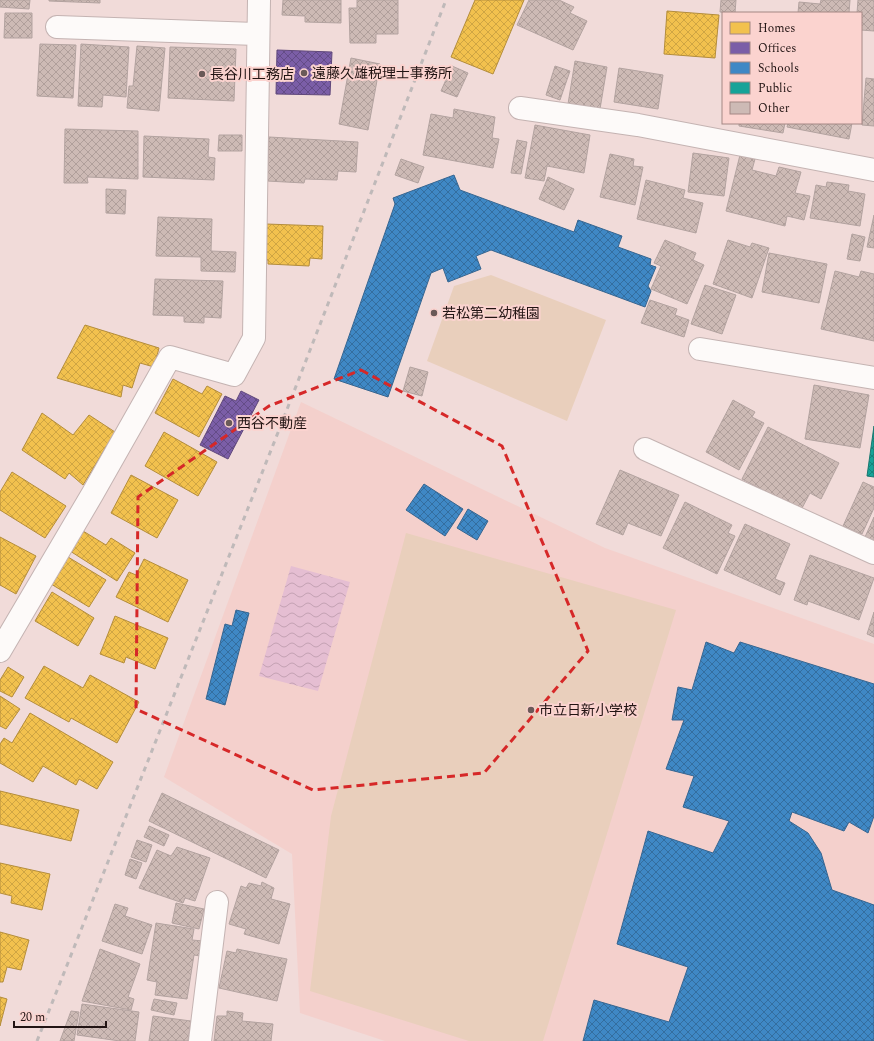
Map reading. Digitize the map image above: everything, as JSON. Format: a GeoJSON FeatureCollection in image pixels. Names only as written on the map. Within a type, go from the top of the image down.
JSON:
{"type":"FeatureCollection","features":[{"type":"Feature","properties":{"kind":"street"},"geometry":{"type":"LineString","coordinates":[[0,651],[93,493],[170,357],[234,375],[254,338],[259,0]]}},
{"type":"Feature","properties":{"kind":"street"},"geometry":{"type":"LineString","coordinates":[[57,27],[258,34]]}},
{"type":"Feature","properties":{"kind":"street"},"geometry":{"type":"LineString","coordinates":[[520,108],[638,125],[874,170]]}},
{"type":"Feature","properties":{"kind":"street"},"geometry":{"type":"LineString","coordinates":[[700,349],[874,378]]}},
{"type":"Feature","properties":{"kind":"street"},"geometry":{"type":"LineString","coordinates":[[645,449],[874,553]]}},
{"type":"Feature","properties":{"kind":"street"},"geometry":{"type":"LineString","coordinates":[[200,1041],[217,902]]}},
{"type":"Feature","properties":{"kind":"highlighted area"},"geometry":{"type":"Polygon","coordinates":[[[361,370],[502,446],[588,651],[484,773],[313,790],[136,709],[138,497],[269,406],[361,370]]]}},
{"type":"Feature","properties":{"kind":"shaded area"},"geometry":{"type":"Polygon","coordinates":[[[491,275],[606,320],[567,421],[427,361],[454,286],[491,275]]]}},
{"type":"Feature","properties":{"kind":"shaded area","name":"市立日新小学校"},"geometry":{"type":"Polygon","coordinates":[[[301,402],[605,548],[874,644],[874,1041],[385,1041],[300,1013],[292,854],[164,777],[301,402]]]}},
{"type":"Feature","properties":{"kind":"shaded area"},"geometry":{"type":"Polygon","coordinates":[[[406,533],[676,610],[543,1041],[469,1041],[310,991],[331,816],[406,533]]]}},
{"type":"Feature","properties":{"kind":"water"},"geometry":{"type":"Polygon","coordinates":[[[291,566],[350,582],[318,691],[259,676],[291,566]]]}},
{"type":"Feature","properties":{"kind":"building: Homes"},"geometry":{"type":"Polygon","coordinates":[[[475,0],[524,0],[493,74],[451,57],[475,0]]]}},
{"type":"Feature","properties":{"kind":"building: Homes"},"geometry":{"type":"Polygon","coordinates":[[[667,11],[719,15],[715,58],[664,54],[667,11]]]}},
{"type":"Feature","properties":{"kind":"building: Homes"},"geometry":{"type":"Polygon","coordinates":[[[266,224],[323,226],[322,259],[310,258],[309,266],[268,264],[268,260],[265,260],[266,224]]]}},
{"type":"Feature","properties":{"kind":"building: Homes"},"geometry":{"type":"Polygon","coordinates":[[[85,325],[159,348],[154,367],[140,363],[132,388],[123,385],[121,397],[57,378],[85,325]]]}},
{"type":"Feature","properties":{"kind":"building: Homes"},"geometry":{"type":"Polygon","coordinates":[[[173,379],[202,394],[207,386],[222,394],[199,437],[155,413],[173,379]]]}},
{"type":"Feature","properties":{"kind":"building: Homes"},"geometry":{"type":"Polygon","coordinates":[[[42,413],[73,435],[89,415],[115,432],[83,485],[69,473],[65,479],[22,450],[42,413]]]}},
{"type":"Feature","properties":{"kind":"building: Homes"},"geometry":{"type":"Polygon","coordinates":[[[164,432],[217,462],[198,496],[145,466],[164,432]]]}},
{"type":"Feature","properties":{"kind":"building: Homes"},"geometry":{"type":"Polygon","coordinates":[[[12,472],[66,506],[45,538],[0,510],[0,492],[12,472]]]}},
{"type":"Feature","properties":{"kind":"building: Homes"},"geometry":{"type":"Polygon","coordinates":[[[131,475],[178,500],[157,538],[111,513],[131,475]]]}},
{"type":"Feature","properties":{"kind":"building: Homes"},"geometry":{"type":"Polygon","coordinates":[[[83,531],[106,545],[111,538],[135,553],[117,581],[70,551],[83,531]]]}},
{"type":"Feature","properties":{"kind":"building: Homes"},"geometry":{"type":"Polygon","coordinates":[[[0,537],[36,556],[16,594],[0,585],[0,537]]]}},
{"type":"Feature","properties":{"kind":"building: Homes"},"geometry":{"type":"Polygon","coordinates":[[[68,557],[106,580],[89,607],[51,584],[68,557]]]}},
{"type":"Feature","properties":{"kind":"building: Homes"},"geometry":{"type":"Polygon","coordinates":[[[144,559],[188,580],[168,622],[116,597],[129,572],[136,575],[144,559]]]}},
{"type":"Feature","properties":{"kind":"building: Homes"},"geometry":{"type":"Polygon","coordinates":[[[52,592],[94,618],[78,646],[35,621],[52,592]]]}},
{"type":"Feature","properties":{"kind":"building: Homes"},"geometry":{"type":"Polygon","coordinates":[[[115,616],[168,638],[155,669],[126,657],[124,663],[100,654],[115,616]]]}},
{"type":"Feature","properties":{"kind":"building: Homes"},"geometry":{"type":"Polygon","coordinates":[[[44,666],[83,688],[90,675],[139,702],[117,743],[71,718],[69,722],[25,698],[44,666]]]}},
{"type":"Feature","properties":{"kind":"building: Homes"},"geometry":{"type":"Polygon","coordinates":[[[8,667],[24,677],[12,697],[0,691],[0,680],[8,667]]]}},
{"type":"Feature","properties":{"kind":"building: Homes"},"geometry":{"type":"Polygon","coordinates":[[[0,696],[20,709],[6,729],[0,726],[0,696]]]}},
{"type":"Feature","properties":{"kind":"building: Homes"},"geometry":{"type":"Polygon","coordinates":[[[30,713],[113,762],[97,789],[79,779],[76,785],[43,766],[33,782],[0,763],[0,744],[4,738],[12,743],[30,713]]]}},
{"type":"Feature","properties":{"kind":"building: Homes"},"geometry":{"type":"Polygon","coordinates":[[[0,791],[79,810],[71,841],[0,824],[0,791]]]}},
{"type":"Feature","properties":{"kind":"building: Homes"},"geometry":{"type":"Polygon","coordinates":[[[0,863],[50,874],[42,910],[11,903],[12,896],[0,893],[0,863]]]}},
{"type":"Feature","properties":{"kind":"building: Homes"},"geometry":{"type":"Polygon","coordinates":[[[0,932],[29,940],[21,970],[7,967],[3,982],[0,982],[0,932]]]}},
{"type":"Feature","properties":{"kind":"building: Homes"},"geometry":{"type":"Polygon","coordinates":[[[0,997],[7,999],[0,1026],[0,997]]]}},
{"type":"Feature","properties":{"kind":"building: Offices","name":"遠藤久雄税理士事務所"},"geometry":{"type":"Polygon","coordinates":[[[277,50],[332,52],[330,95],[276,94],[277,50]]]}},
{"type":"Feature","properties":{"kind":"building: Offices","name":"西谷不動産"},"geometry":{"type":"Polygon","coordinates":[[[241,391],[259,400],[228,459],[200,445],[225,396],[236,401],[241,391]]]}},
{"type":"Feature","properties":{"kind":"building: Schools"},"geometry":{"type":"Polygon","coordinates":[[[454,175],[460,190],[574,232],[578,220],[622,236],[618,247],[651,259],[650,265],[656,267],[648,286],[651,291],[645,307],[491,250],[476,256],[481,269],[448,282],[443,268],[431,273],[388,397],[334,379],[395,204],[393,198],[454,175]]]}},
{"type":"Feature","properties":{"kind":"building: Schools"},"geometry":{"type":"Polygon","coordinates":[[[424,484],[463,509],[445,536],[406,510],[424,484]]]}},
{"type":"Feature","properties":{"kind":"building: Schools"},"geometry":{"type":"Polygon","coordinates":[[[468,509],[488,521],[477,540],[457,528],[468,509]]]}},
{"type":"Feature","properties":{"kind":"building: Schools"},"geometry":{"type":"Polygon","coordinates":[[[236,610],[249,613],[225,705],[206,699],[225,624],[232,626],[236,610]]]}},
{"type":"Feature","properties":{"kind":"building: Schools"},"geometry":{"type":"Polygon","coordinates":[[[706,642],[734,653],[740,642],[874,684],[874,816],[868,833],[849,822],[844,831],[792,812],[789,821],[808,833],[821,853],[832,890],[874,905],[874,1041],[583,1041],[594,1000],[669,1022],[688,967],[617,944],[648,831],[713,853],[729,821],[683,807],[694,776],[666,769],[684,720],[672,720],[678,687],[692,690],[706,642]]]}},
{"type":"Feature","properties":{"kind":"building: Public"},"geometry":{"type":"Polygon","coordinates":[[[874,426],[874,477],[867,476],[874,426]]]}},
{"type":"Feature","properties":{"kind":"building: Other"},"geometry":{"type":"Polygon","coordinates":[[[0,0],[30,0],[29,9],[0,7],[0,0]]]}},
{"type":"Feature","properties":{"kind":"building: Other"},"geometry":{"type":"Polygon","coordinates":[[[100,0],[100,3],[49,1],[100,0]]]}},
{"type":"Feature","properties":{"kind":"building: Other"},"geometry":{"type":"Polygon","coordinates":[[[283,0],[341,0],[341,23],[305,22],[305,16],[282,15],[283,0]]]}},
{"type":"Feature","properties":{"kind":"building: Other"},"geometry":{"type":"Polygon","coordinates":[[[357,0],[398,0],[398,34],[376,34],[376,43],[350,43],[349,8],[357,8],[357,0]]]}},
{"type":"Feature","properties":{"kind":"building: Other"},"geometry":{"type":"Polygon","coordinates":[[[529,0],[559,0],[574,7],[570,13],[587,21],[573,50],[517,25],[529,0]]]}},
{"type":"Feature","properties":{"kind":"building: Other"},"geometry":{"type":"Polygon","coordinates":[[[721,0],[736,0],[735,12],[720,12],[721,0]]]}},
{"type":"Feature","properties":{"kind":"building: Other"},"geometry":{"type":"Polygon","coordinates":[[[821,0],[850,0],[849,12],[798,12],[799,2],[820,4],[821,0]]]}},
{"type":"Feature","properties":{"kind":"building: Other"},"geometry":{"type":"Polygon","coordinates":[[[858,0],[874,0],[874,31],[862,30],[862,12],[857,12],[858,0]]]}},
{"type":"Feature","properties":{"kind":"building: Other"},"geometry":{"type":"Polygon","coordinates":[[[5,13],[32,13],[32,38],[4,38],[5,13]]]}},
{"type":"Feature","properties":{"kind":"building: Other"},"geometry":{"type":"Polygon","coordinates":[[[40,44],[76,45],[73,98],[37,96],[40,44]]]}},
{"type":"Feature","properties":{"kind":"building: Other"},"geometry":{"type":"Polygon","coordinates":[[[81,44],[129,47],[126,97],[103,95],[102,107],[78,106],[81,44]]]}},
{"type":"Feature","properties":{"kind":"building: Other"},"geometry":{"type":"Polygon","coordinates":[[[137,46],[165,48],[159,111],[127,108],[129,86],[133,86],[137,46]]]}},
{"type":"Feature","properties":{"kind":"building: Other","name":"長谷川工務店"},"geometry":{"type":"Polygon","coordinates":[[[170,47],[236,49],[234,101],[168,98],[170,47]]]}},
{"type":"Feature","properties":{"kind":"building: Other"},"geometry":{"type":"Polygon","coordinates":[[[351,58],[380,64],[368,130],[339,124],[351,58]]]}},
{"type":"Feature","properties":{"kind":"building: Other"},"geometry":{"type":"Polygon","coordinates":[[[575,61],[607,67],[600,109],[568,104],[575,61]]]}},
{"type":"Feature","properties":{"kind":"building: Other"},"geometry":{"type":"Polygon","coordinates":[[[452,66],[468,73],[457,97],[441,91],[452,66]]]}},
{"type":"Feature","properties":{"kind":"building: Other"},"geometry":{"type":"Polygon","coordinates":[[[555,66],[570,71],[560,100],[546,95],[555,66]]]}},
{"type":"Feature","properties":{"kind":"building: Other"},"geometry":{"type":"Polygon","coordinates":[[[619,68],[663,75],[658,109],[614,102],[619,68]]]}},
{"type":"Feature","properties":{"kind":"building: Other"},"geometry":{"type":"Polygon","coordinates":[[[866,78],[874,79],[874,126],[862,125],[866,78]]]}},
{"type":"Feature","properties":{"kind":"building: Other"},"geometry":{"type":"Polygon","coordinates":[[[454,109],[495,117],[492,138],[499,139],[493,168],[423,155],[431,114],[453,118],[454,109]]]}},
{"type":"Feature","properties":{"kind":"building: Other"},"geometry":{"type":"Polygon","coordinates":[[[739,124],[785,124],[783,133],[739,126],[739,124]]]}},
{"type":"Feature","properties":{"kind":"building: Other"},"geometry":{"type":"Polygon","coordinates":[[[788,124],[852,124],[849,139],[787,127],[788,124]]]}},
{"type":"Feature","properties":{"kind":"building: Other"},"geometry":{"type":"Polygon","coordinates":[[[535,125],[590,135],[584,173],[547,166],[544,181],[525,178],[535,125]]]}},
{"type":"Feature","properties":{"kind":"building: Other"},"geometry":{"type":"Polygon","coordinates":[[[65,129],[138,131],[138,179],[87,177],[88,183],[64,183],[65,129]]]}},
{"type":"Feature","properties":{"kind":"building: Other"},"geometry":{"type":"Polygon","coordinates":[[[219,135],[242,135],[242,151],[218,151],[219,135]]]}},
{"type":"Feature","properties":{"kind":"building: Other"},"geometry":{"type":"Polygon","coordinates":[[[144,136],[209,139],[208,157],[215,158],[214,180],[143,177],[144,136]]]}},
{"type":"Feature","properties":{"kind":"building: Other"},"geometry":{"type":"Polygon","coordinates":[[[269,137],[358,142],[356,172],[338,171],[337,180],[305,179],[304,183],[267,181],[269,137]]]}},
{"type":"Feature","properties":{"kind":"building: Other"},"geometry":{"type":"Polygon","coordinates":[[[517,140],[527,142],[521,174],[511,173],[517,140]]]}},
{"type":"Feature","properties":{"kind":"building: Other"},"geometry":{"type":"Polygon","coordinates":[[[693,153],[729,158],[724,196],[688,192],[693,153]]]}},
{"type":"Feature","properties":{"kind":"building: Other"},"geometry":{"type":"Polygon","coordinates":[[[610,154],[634,159],[633,166],[643,167],[635,205],[600,197],[610,154]]]}},
{"type":"Feature","properties":{"kind":"building: Other"},"geometry":{"type":"Polygon","coordinates":[[[740,155],[755,159],[752,170],[776,176],[779,167],[801,172],[795,193],[810,196],[804,220],[787,216],[785,226],[726,211],[740,155]]]}},
{"type":"Feature","properties":{"kind":"building: Other"},"geometry":{"type":"Polygon","coordinates":[[[401,159],[424,167],[418,183],[395,175],[401,159]]]}},
{"type":"Feature","properties":{"kind":"building: Other"},"geometry":{"type":"Polygon","coordinates":[[[548,177],[574,189],[564,210],[539,199],[548,177]]]}},
{"type":"Feature","properties":{"kind":"building: Other"},"geometry":{"type":"Polygon","coordinates":[[[646,180],[685,190],[683,198],[703,203],[696,233],[637,219],[646,180]]]}},
{"type":"Feature","properties":{"kind":"building: Other"},"geometry":{"type":"Polygon","coordinates":[[[827,182],[849,185],[848,191],[865,194],[860,226],[810,218],[816,185],[826,187],[827,182]]]}},
{"type":"Feature","properties":{"kind":"building: Other"},"geometry":{"type":"Polygon","coordinates":[[[106,189],[126,190],[125,214],[106,213],[106,189]]]}},
{"type":"Feature","properties":{"kind":"building: Other"},"geometry":{"type":"Polygon","coordinates":[[[874,215],[874,248],[867,247],[874,215]]]}},
{"type":"Feature","properties":{"kind":"building: Other"},"geometry":{"type":"Polygon","coordinates":[[[158,217],[212,219],[211,251],[236,252],[235,272],[201,271],[201,257],[156,256],[158,217]]]}},
{"type":"Feature","properties":{"kind":"building: Other"},"geometry":{"type":"Polygon","coordinates":[[[852,234],[865,237],[860,261],[847,259],[852,234]]]}},
{"type":"Feature","properties":{"kind":"building: Other"},"geometry":{"type":"Polygon","coordinates":[[[665,240],[696,253],[693,260],[704,265],[687,304],[651,289],[661,266],[654,263],[665,240]]]}},
{"type":"Feature","properties":{"kind":"building: Other"},"geometry":{"type":"Polygon","coordinates":[[[728,240],[750,247],[752,243],[769,248],[752,298],[713,284],[728,240]]]}},
{"type":"Feature","properties":{"kind":"building: Other"},"geometry":{"type":"Polygon","coordinates":[[[769,253],[827,264],[819,303],[762,292],[769,253]]]}},
{"type":"Feature","properties":{"kind":"building: Other"},"geometry":{"type":"Polygon","coordinates":[[[835,271],[859,277],[861,271],[874,274],[874,341],[821,329],[835,271]]]}},
{"type":"Feature","properties":{"kind":"building: Other"},"geometry":{"type":"Polygon","coordinates":[[[155,279],[223,281],[221,318],[204,317],[204,323],[184,322],[184,316],[153,315],[155,279]]]}},
{"type":"Feature","properties":{"kind":"building: Other"},"geometry":{"type":"Polygon","coordinates":[[[705,285],[736,295],[722,334],[691,324],[705,285]]]}},
{"type":"Feature","properties":{"kind":"building: Other"},"geometry":{"type":"Polygon","coordinates":[[[650,300],[677,309],[675,315],[689,320],[684,337],[641,323],[650,300]]]}},
{"type":"Feature","properties":{"kind":"building: Other"},"geometry":{"type":"Polygon","coordinates":[[[410,367],[428,372],[422,396],[403,391],[410,367]]]}},
{"type":"Feature","properties":{"kind":"building: Other"},"geometry":{"type":"Polygon","coordinates":[[[814,385],[869,395],[860,448],[805,439],[814,385]]]}},
{"type":"Feature","properties":{"kind":"building: Other"},"geometry":{"type":"Polygon","coordinates":[[[733,400],[755,412],[752,417],[764,423],[739,470],[706,452],[733,400]]]}},
{"type":"Feature","properties":{"kind":"building: Other"},"geometry":{"type":"Polygon","coordinates":[[[768,427],[839,463],[821,499],[810,493],[801,510],[742,479],[768,427]]]}},
{"type":"Feature","properties":{"kind":"building: Other"},"geometry":{"type":"Polygon","coordinates":[[[620,470],[679,495],[661,536],[628,523],[623,535],[596,524],[620,470]]]}},
{"type":"Feature","properties":{"kind":"building: Other"},"geometry":{"type":"Polygon","coordinates":[[[863,482],[874,487],[874,508],[862,534],[843,526],[863,482]]]}},
{"type":"Feature","properties":{"kind":"building: Other"},"geometry":{"type":"Polygon","coordinates":[[[685,502],[732,525],[728,533],[735,536],[717,574],[663,548],[685,502]]]}},
{"type":"Feature","properties":{"kind":"building: Other"},"geometry":{"type":"Polygon","coordinates":[[[874,517],[874,541],[865,537],[874,517]]]}},
{"type":"Feature","properties":{"kind":"building: Other"},"geometry":{"type":"Polygon","coordinates":[[[745,524],[790,544],[775,579],[785,583],[780,595],[724,570],[745,524]]]}},
{"type":"Feature","properties":{"kind":"building: Other"},"geometry":{"type":"Polygon","coordinates":[[[810,555],[874,578],[859,620],[808,601],[807,605],[794,600],[810,555]]]}},
{"type":"Feature","properties":{"kind":"building: Other"},"geometry":{"type":"Polygon","coordinates":[[[874,612],[874,637],[867,634],[874,612]]]}},
{"type":"Feature","properties":{"kind":"building: Other"},"geometry":{"type":"Polygon","coordinates":[[[162,793],[279,850],[266,878],[149,821],[162,793]]]}},
{"type":"Feature","properties":{"kind":"building: Other"},"geometry":{"type":"Polygon","coordinates":[[[149,826],[169,835],[164,846],[144,837],[149,826]]]}},
{"type":"Feature","properties":{"kind":"building: Other"},"geometry":{"type":"Polygon","coordinates":[[[137,840],[152,845],[146,862],[131,857],[137,840]]]}},
{"type":"Feature","properties":{"kind":"building: Other"},"geometry":{"type":"Polygon","coordinates":[[[177,847],[210,858],[195,901],[185,898],[183,903],[139,888],[157,850],[171,856],[177,847]]]}},
{"type":"Feature","properties":{"kind":"building: Other"},"geometry":{"type":"Polygon","coordinates":[[[130,859],[142,863],[136,879],[125,875],[130,859]]]}},
{"type":"Feature","properties":{"kind":"building: Other"},"geometry":{"type":"Polygon","coordinates":[[[262,882],[274,888],[271,899],[290,904],[279,944],[244,934],[246,929],[229,924],[241,886],[246,888],[249,883],[261,886],[262,882]]]}},
{"type":"Feature","properties":{"kind":"building: Other"},"geometry":{"type":"Polygon","coordinates":[[[176,903],[204,909],[199,929],[172,923],[176,903]]]}},
{"type":"Feature","properties":{"kind":"building: Other"},"geometry":{"type":"Polygon","coordinates":[[[115,904],[128,908],[125,916],[152,925],[142,954],[102,941],[115,904]]]}},
{"type":"Feature","properties":{"kind":"building: Other"},"geometry":{"type":"Polygon","coordinates":[[[156,923],[194,929],[192,940],[203,941],[200,956],[194,955],[187,999],[155,995],[157,982],[147,980],[156,923]]]}},
{"type":"Feature","properties":{"kind":"building: Other"},"geometry":{"type":"Polygon","coordinates":[[[100,949],[140,964],[128,997],[134,999],[131,1010],[82,1001],[100,949]]]}},
{"type":"Feature","properties":{"kind":"building: Other"},"geometry":{"type":"Polygon","coordinates":[[[237,949],[287,959],[277,1001],[219,988],[227,951],[236,953],[237,949]]]}},
{"type":"Feature","properties":{"kind":"building: Other"},"geometry":{"type":"Polygon","coordinates":[[[154,999],[177,1003],[174,1015],[151,1010],[154,999]]]}},
{"type":"Feature","properties":{"kind":"building: Other"},"geometry":{"type":"Polygon","coordinates":[[[82,1004],[139,1012],[135,1041],[120,1041],[77,1035],[82,1004]]]}},
{"type":"Feature","properties":{"kind":"building: Other"},"geometry":{"type":"Polygon","coordinates":[[[71,1011],[79,1012],[74,1041],[60,1041],[71,1011]]]}},
{"type":"Feature","properties":{"kind":"building: Other"},"geometry":{"type":"Polygon","coordinates":[[[227,1011],[243,1013],[242,1021],[273,1024],[271,1041],[214,1041],[217,1016],[227,1016],[227,1011]]]}},
{"type":"Feature","properties":{"kind":"building: Other"},"geometry":{"type":"Polygon","coordinates":[[[153,1016],[191,1021],[188,1041],[149,1041],[153,1016]]]}},
{"type":"Feature","properties":{"kind":"railway"},"geometry":{"type":"LineString","coordinates":[[37,1041],[279,430],[446,0]]}},
{"type":"Feature","properties":{"kind":"place","name":"遠藤久雄税理士事務所"},"geometry":{"type":"Point","coordinates":[304,73]}},
{"type":"Feature","properties":{"kind":"place","name":"長谷川工務店"},"geometry":{"type":"Point","coordinates":[202,74]}},
{"type":"Feature","properties":{"kind":"place","name":"若松第二幼稚園"},"geometry":{"type":"Point","coordinates":[434,313]}},
{"type":"Feature","properties":{"kind":"place","name":"西谷不動産"},"geometry":{"type":"Point","coordinates":[229,423]}},
{"type":"Feature","properties":{"kind":"place","name":"市立日新小学校"},"geometry":{"type":"Point","coordinates":[531,710]}}]}
